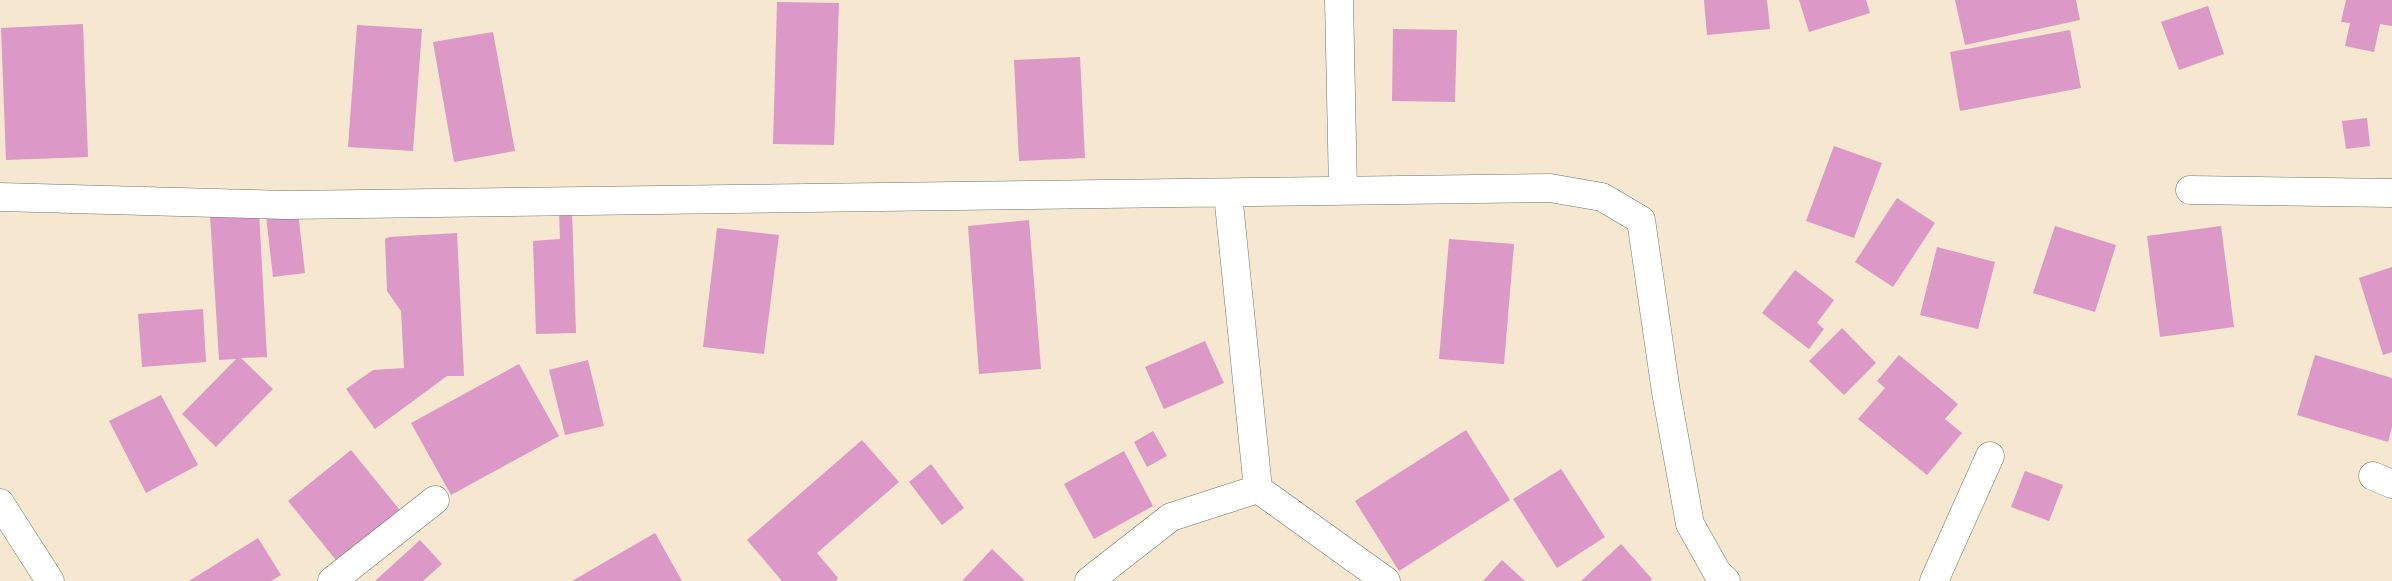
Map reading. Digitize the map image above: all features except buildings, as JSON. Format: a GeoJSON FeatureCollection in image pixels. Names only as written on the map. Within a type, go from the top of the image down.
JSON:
{"type":"FeatureCollection","features":[{"type":"Feature","properties":{"kind":"street"},"geometry":{"type":"LineString","coordinates":[[1339,0],[1343,190]]}},
{"type":"Feature","properties":{"kind":"street"},"geometry":{"type":"LineString","coordinates":[[0,197],[287,205],[1228,194],[1343,190],[1550,188],[1602,197],[1642,220],[1666,392],[1690,524],[1717,572],[1726,581]]}},
{"type":"Feature","properties":{"kind":"street"},"geometry":{"type":"LineString","coordinates":[[2190,190],[2392,193]]}},
{"type":"Feature","properties":{"kind":"street"},"geometry":{"type":"LineString","coordinates":[[1228,194],[1258,489],[1386,581]]}},
{"type":"Feature","properties":{"kind":"street"},"geometry":{"type":"LineString","coordinates":[[1934,581],[1990,456]]}},
{"type":"Feature","properties":{"kind":"street"},"geometry":{"type":"LineString","coordinates":[[1089,581],[1171,517],[1258,489]]}},
{"type":"Feature","properties":{"kind":"street"},"geometry":{"type":"LineString","coordinates":[[332,581],[435,500]]}},
{"type":"Feature","properties":{"kind":"street"},"geometry":{"type":"LineString","coordinates":[[0,503],[50,581]]}}]}
